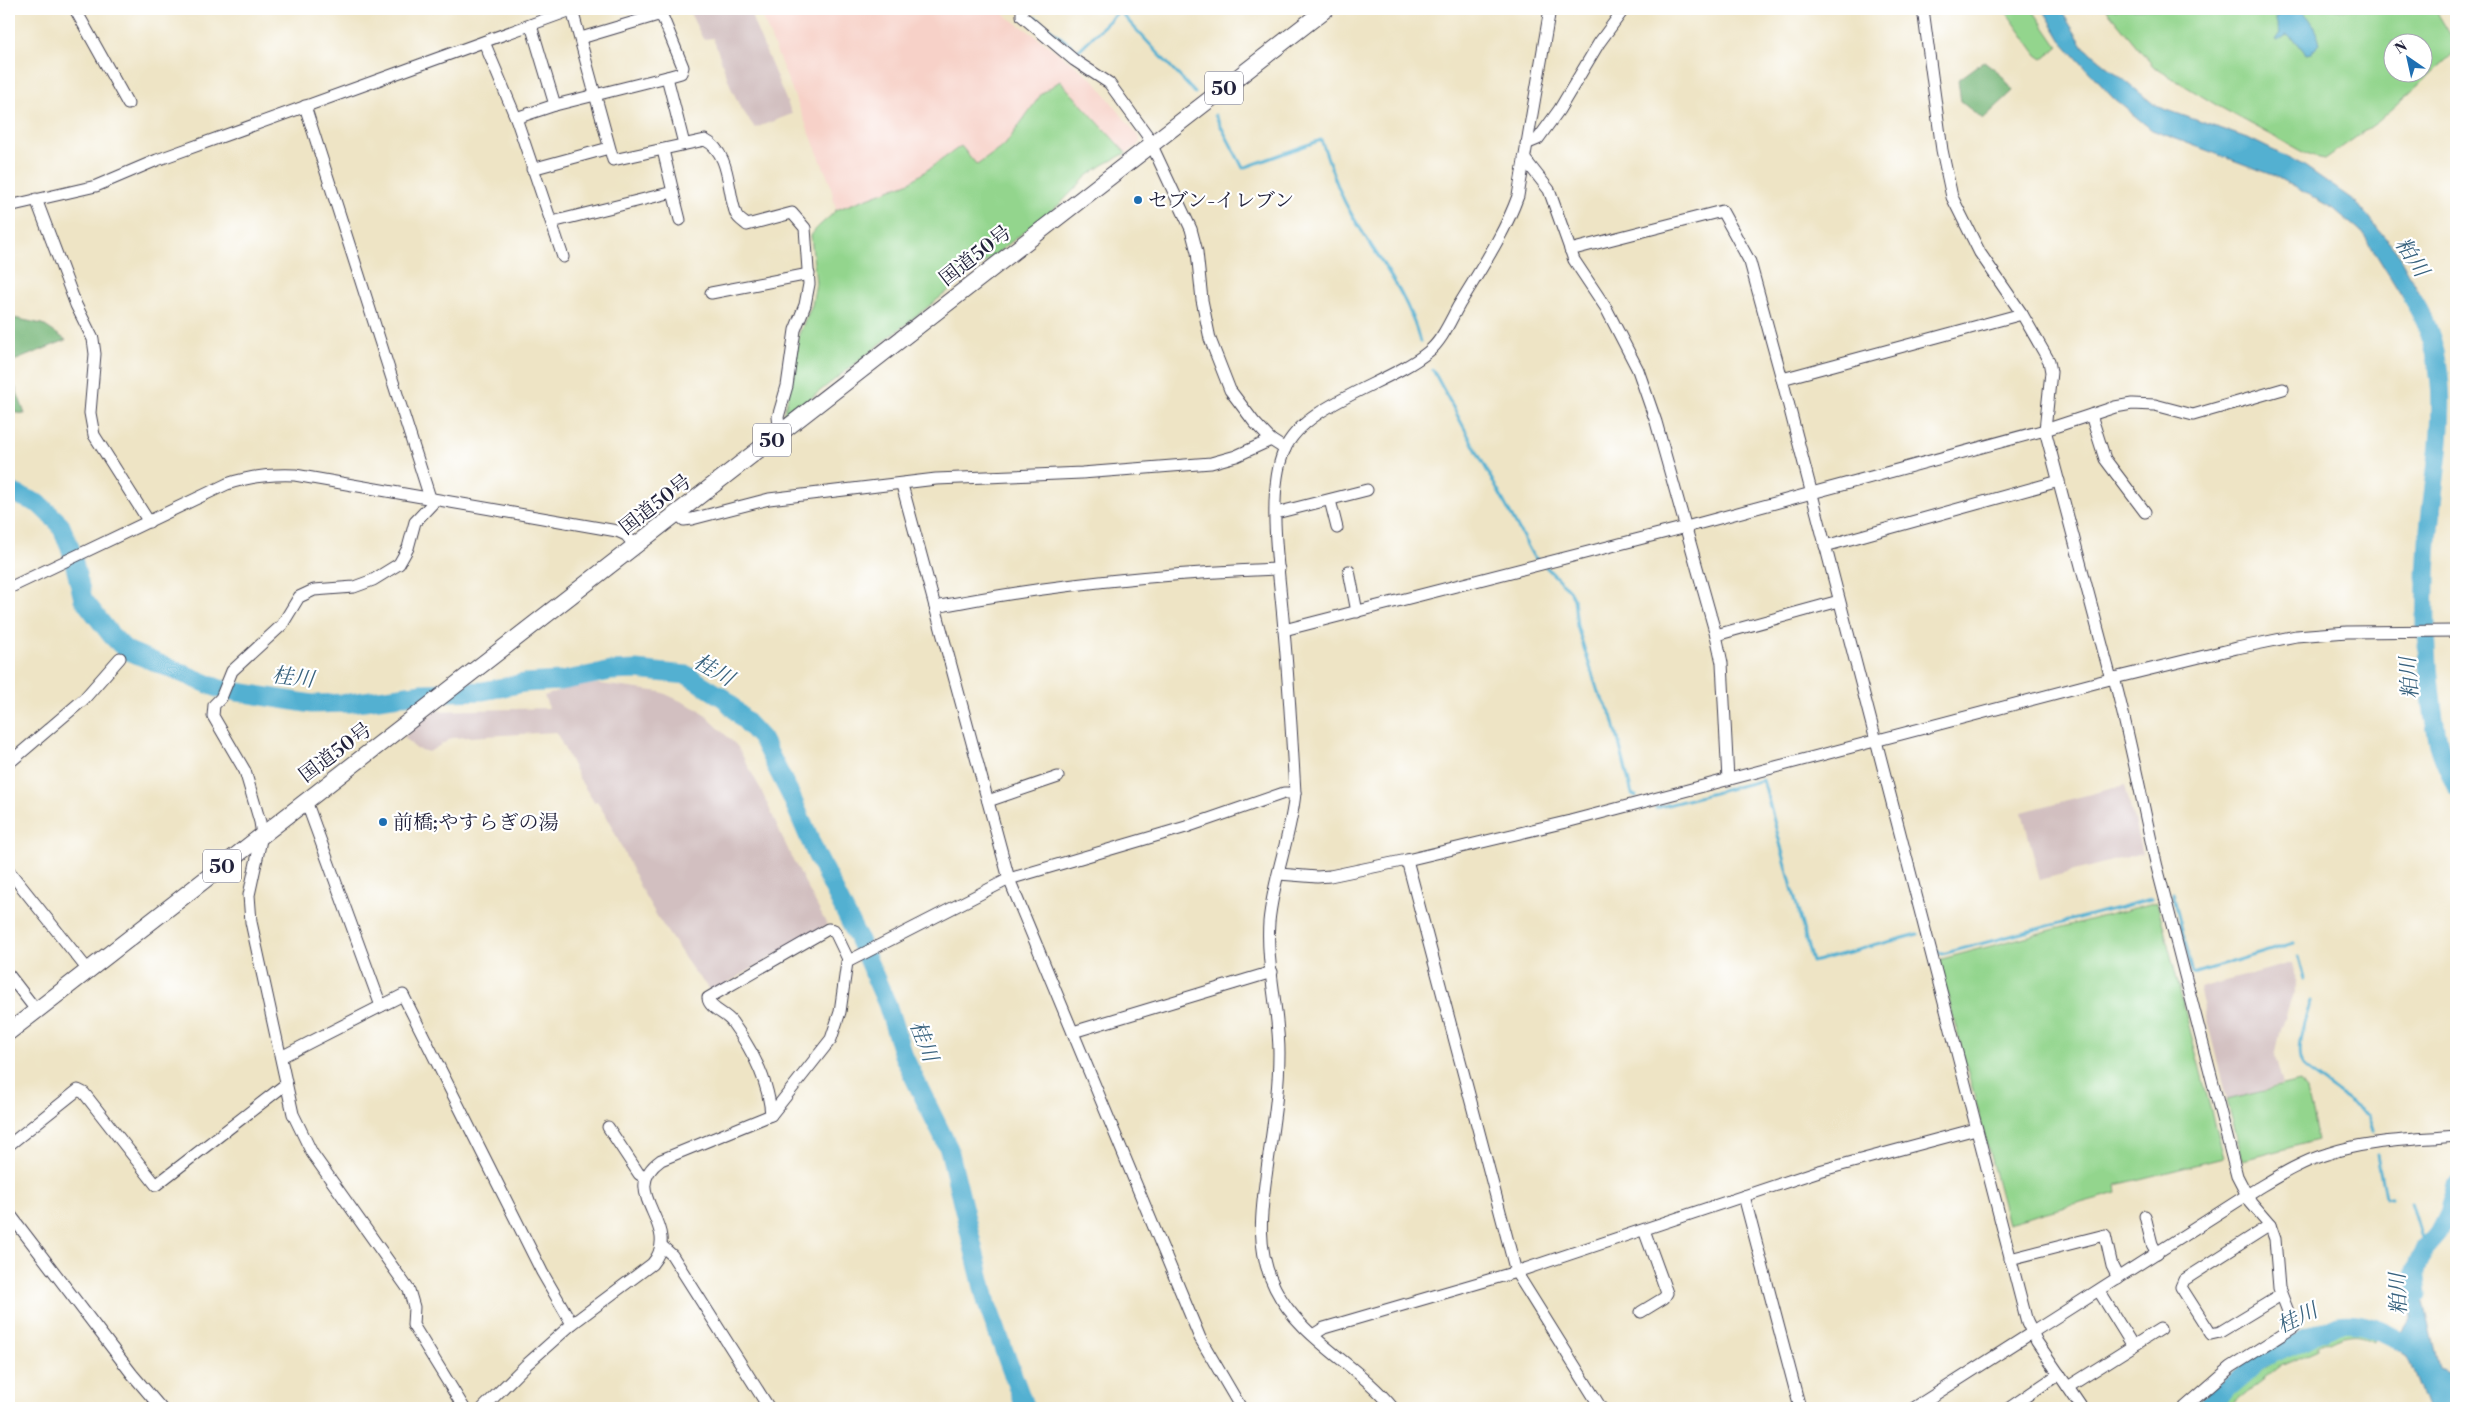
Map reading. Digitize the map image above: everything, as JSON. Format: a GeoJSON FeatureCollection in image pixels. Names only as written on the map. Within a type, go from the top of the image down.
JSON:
{"type":"FeatureCollection","features":[{"type":"Feature","properties":{"kind":"highway","name":"国道50号"},"geometry":{"type":"LineString","coordinates":[[9,1032],[1326,9]]}},
{"type":"Feature","properties":{"kind":"street"},"geometry":{"type":"LineString","coordinates":[[75,9],[128,104]]}},
{"type":"Feature","properties":{"kind":"street"},"geometry":{"type":"LineString","coordinates":[[1022,9],[1022,16],[1034,27],[1074,60],[1109,83],[1147,135],[1191,229],[1197,252],[1206,323],[1215,355],[1230,390],[1254,422],[1271,440],[1284,448]]}},
{"type":"Feature","properties":{"kind":"street"},"geometry":{"type":"LineString","coordinates":[[1393,1408],[1378,1392],[1313,1335],[1285,1305],[1268,1274],[1262,1247],[1261,1216],[1279,1081],[1279,1028],[1268,938],[1295,792],[1279,569],[1276,477],[1284,448],[1296,432],[1311,419],[1416,360],[1437,342],[1510,217],[1518,196],[1550,9]]}},
{"type":"Feature","properties":{"kind":"street"},"geometry":{"type":"LineString","coordinates":[[1526,144],[1538,139],[1599,43],[1624,9]]}},
{"type":"Feature","properties":{"kind":"street"},"geometry":{"type":"LineString","coordinates":[[1923,9],[1942,150],[1952,197],[1980,253],[2022,314],[2049,361],[2051,372],[2045,430],[2135,759],[2158,869],[2238,1176],[2247,1195],[2270,1225],[2275,1239],[2281,1295],[2294,1327],[2231,1367],[2184,1408]]}},
{"type":"Feature","properties":{"kind":"street"},"geometry":{"type":"LineString","coordinates":[[9,206],[96,186],[157,160],[573,10],[611,156],[617,160],[705,140],[710,142],[723,159],[737,216],[748,225],[792,213],[805,228],[809,274],[806,300],[795,330],[787,386],[778,417],[780,434]]}},
{"type":"Feature","properties":{"kind":"street"},"geometry":{"type":"LineString","coordinates":[[516,118],[555,105],[667,77],[681,72],[683,67],[663,18],[658,15],[581,38]]}},
{"type":"Feature","properties":{"kind":"street"},"geometry":{"type":"LineString","coordinates":[[531,25],[555,105]]}},
{"type":"Feature","properties":{"kind":"street"},"geometry":{"type":"LineString","coordinates":[[484,42],[516,118],[563,258]]}},
{"type":"Feature","properties":{"kind":"street"},"geometry":{"type":"LineString","coordinates":[[667,77],[684,144]]}},
{"type":"Feature","properties":{"kind":"street"},"geometry":{"type":"LineString","coordinates":[[305,106],[432,498],[432,504],[415,522],[408,548],[399,564],[373,580],[354,587],[314,590],[299,597],[282,625],[231,673],[222,694],[214,705],[213,716],[245,771],[260,822],[262,835],[250,895],[251,922],[294,1114],[312,1153],[409,1290],[414,1307],[413,1325],[464,1408]]}},
{"type":"Feature","properties":{"kind":"street"},"geometry":{"type":"LineString","coordinates":[[532,169],[609,148]]}},
{"type":"Feature","properties":{"kind":"street"},"geometry":{"type":"LineString","coordinates":[[664,150],[680,220]]}},
{"type":"Feature","properties":{"kind":"street"},"geometry":{"type":"LineString","coordinates":[[1524,158],[1549,190],[1570,250],[1580,272],[1606,308],[1638,370],[1656,422],[1716,635],[1722,663],[1728,780]]}},
{"type":"Feature","properties":{"kind":"street"},"geometry":{"type":"LineString","coordinates":[[552,222],[674,192]]}},
{"type":"Feature","properties":{"kind":"street"},"geometry":{"type":"LineString","coordinates":[[36,199],[76,305],[93,339],[95,354],[90,413],[94,435],[149,522]]}},
{"type":"Feature","properties":{"kind":"street"},"geometry":{"type":"LineString","coordinates":[[1570,250],[1722,211],[1750,262],[2027,1322],[2032,1334],[2082,1408]]}},
{"type":"Feature","properties":{"kind":"street"},"geometry":{"type":"LineString","coordinates":[[711,293],[809,274]]}},
{"type":"Feature","properties":{"kind":"street"},"geometry":{"type":"LineString","coordinates":[[1782,379],[2022,314]]}},
{"type":"Feature","properties":{"kind":"street"},"geometry":{"type":"LineString","coordinates":[[1284,630],[1686,527],[2045,430],[2115,407],[2144,404],[2168,406],[2180,413],[2193,415],[2283,389]]}},
{"type":"Feature","properties":{"kind":"street"},"geometry":{"type":"LineString","coordinates":[[2091,415],[2105,459],[2145,512]]}},
{"type":"Feature","properties":{"kind":"street"},"geometry":{"type":"LineString","coordinates":[[677,514],[684,520],[692,519],[769,499],[936,480],[1082,473],[1211,463],[1236,456],[1271,440]]}},
{"type":"Feature","properties":{"kind":"street"},"geometry":{"type":"LineString","coordinates":[[9,588],[227,484],[256,476],[295,475],[617,531],[626,535],[635,546]]}},
{"type":"Feature","properties":{"kind":"street"},"geometry":{"type":"LineString","coordinates":[[1825,546],[2059,481]]}},
{"type":"Feature","properties":{"kind":"street"},"geometry":{"type":"LineString","coordinates":[[902,485],[1009,879],[1200,1338],[1241,1408]]}},
{"type":"Feature","properties":{"kind":"street"},"geometry":{"type":"LineString","coordinates":[[1276,513],[1368,490]]}},
{"type":"Feature","properties":{"kind":"street"},"geometry":{"type":"LineString","coordinates":[[1330,500],[1337,528]]}},
{"type":"Feature","properties":{"kind":"street"},"geometry":{"type":"LineString","coordinates":[[935,607],[1112,581],[1192,572],[1279,569]]}},
{"type":"Feature","properties":{"kind":"street"},"geometry":{"type":"LineString","coordinates":[[1349,571],[1357,612]]}},
{"type":"Feature","properties":{"kind":"street"},"geometry":{"type":"LineString","coordinates":[[1716,635],[1839,601]]}},
{"type":"Feature","properties":{"kind":"street"},"geometry":{"type":"LineString","coordinates":[[1279,874],[1317,877],[1330,876],[1407,860],[1728,780],[2112,678],[2296,636],[2367,632],[2456,631]]}},
{"type":"Feature","properties":{"kind":"street"},"geometry":{"type":"LineString","coordinates":[[9,763],[84,699],[120,658]]}},
{"type":"Feature","properties":{"kind":"street"},"geometry":{"type":"LineString","coordinates":[[988,801],[1058,778]]}},
{"type":"Feature","properties":{"kind":"street"},"geometry":{"type":"LineString","coordinates":[[483,1408],[526,1365],[572,1324],[652,1264],[659,1256],[662,1236],[646,1197],[645,1178],[648,1171],[661,1160],[772,1115],[831,1039],[840,1012],[847,962],[1009,879],[1186,827],[1284,793],[1295,792]]}},
{"type":"Feature","properties":{"kind":"street"},"geometry":{"type":"LineString","coordinates":[[306,801],[381,1006]]}},
{"type":"Feature","properties":{"kind":"street"},"geometry":{"type":"LineString","coordinates":[[1407,860],[1516,1272],[1601,1408]]}},
{"type":"Feature","properties":{"kind":"street"},"geometry":{"type":"LineString","coordinates":[[9,871],[88,970]]}},
{"type":"Feature","properties":{"kind":"street"},"geometry":{"type":"LineString","coordinates":[[772,1115],[762,1078],[748,1048],[731,1020],[712,1006],[708,1002],[708,998],[828,929],[834,930],[851,959]]}},
{"type":"Feature","properties":{"kind":"street"},"geometry":{"type":"LineString","coordinates":[[1073,1032],[1272,972]]}},
{"type":"Feature","properties":{"kind":"street"},"geometry":{"type":"LineString","coordinates":[[9,975],[36,1010]]}},
{"type":"Feature","properties":{"kind":"street"},"geometry":{"type":"LineString","coordinates":[[281,1057],[403,995],[542,1272],[572,1324]]}},
{"type":"Feature","properties":{"kind":"street"},"geometry":{"type":"LineString","coordinates":[[9,1145],[78,1090],[84,1093],[156,1185],[286,1084]]}},
{"type":"Feature","properties":{"kind":"street"},"geometry":{"type":"LineString","coordinates":[[608,1127],[639,1174],[645,1178]]}},
{"type":"Feature","properties":{"kind":"street"},"geometry":{"type":"LineString","coordinates":[[1313,1335],[1324,1328],[1516,1272],[1819,1171],[1976,1129]]}},
{"type":"Feature","properties":{"kind":"street"},"geometry":{"type":"LineString","coordinates":[[1914,1408],[2247,1195],[2296,1167],[2326,1154],[2365,1145],[2456,1136]]}},
{"type":"Feature","properties":{"kind":"street"},"geometry":{"type":"LineString","coordinates":[[1744,1196],[1800,1408]]}},
{"type":"Feature","properties":{"kind":"street"},"geometry":{"type":"LineString","coordinates":[[9,1213],[132,1374],[161,1408]]}},
{"type":"Feature","properties":{"kind":"street"},"geometry":{"type":"LineString","coordinates":[[2145,1216],[2152,1244],[2157,1253]]}},
{"type":"Feature","properties":{"kind":"street"},"geometry":{"type":"LineString","coordinates":[[2270,1225],[2184,1280],[2181,1287],[2211,1334],[2220,1332],[2281,1295]]}},
{"type":"Feature","properties":{"kind":"street"},"geometry":{"type":"LineString","coordinates":[[1641,1312],[1664,1298],[1667,1293],[1644,1230]]}},
{"type":"Feature","properties":{"kind":"street"},"geometry":{"type":"LineString","coordinates":[[2010,1259],[2105,1235],[2112,1266],[2118,1278]]}},
{"type":"Feature","properties":{"kind":"street"},"geometry":{"type":"LineString","coordinates":[[662,1246],[672,1255],[769,1408]]}},
{"type":"Feature","properties":{"kind":"street"},"geometry":{"type":"LineString","coordinates":[[2099,1291],[2132,1346]]}},
{"type":"Feature","properties":{"kind":"street"},"geometry":{"type":"LineString","coordinates":[[2068,1387],[2160,1329]]}},
{"type":"Feature","properties":{"kind":"street"},"geometry":{"type":"LineString","coordinates":[[2009,1408],[2059,1374]]}},
{"type":"Feature","properties":{"kind":"shaded area"},"geometry":{"type":"Polygon","coordinates":[[[688,9],[750,9],[753,21],[792,114],[755,128],[741,108],[732,90],[713,38],[703,39],[688,9]]]}},
{"type":"Feature","properties":{"kind":"shaded area"},"geometry":{"type":"Polygon","coordinates":[[[759,9],[996,9],[1095,81],[1140,139],[1139,145],[1126,153],[1060,81],[1042,93],[1005,145],[976,165],[961,146],[910,182],[836,210],[830,183],[759,9]]]}},
{"type":"Feature","properties":{"kind":"shaded area"},"geometry":{"type":"Polygon","coordinates":[[[600,684],[661,692],[700,710],[737,746],[760,788],[791,856],[827,925],[712,992],[695,973],[658,918],[641,889],[611,825],[597,801],[594,802],[580,780],[556,732],[452,738],[429,752],[416,749],[404,737],[435,711],[549,708],[544,696],[578,685],[600,684]]]}},
{"type":"Feature","properties":{"kind":"shaded area"},"geometry":{"type":"Polygon","coordinates":[[[2125,785],[2142,853],[2040,880],[2022,812],[2125,785]]]}},
{"type":"Feature","properties":{"kind":"shaded area"},"geometry":{"type":"Polygon","coordinates":[[[2292,963],[2296,986],[2281,1029],[2275,1056],[2283,1085],[2227,1100],[2199,988],[2292,963]]]}},
{"type":"Feature","properties":{"kind":"green space"},"geometry":{"type":"Polygon","coordinates":[[[2004,9],[2032,9],[2058,47],[2043,59],[2037,55],[2004,9]]]}},
{"type":"Feature","properties":{"kind":"green space"},"geometry":{"type":"Polygon","coordinates":[[[2106,9],[2435,9],[2456,44],[2456,51],[2432,73],[2432,32],[2382,32],[2382,82],[2422,82],[2379,121],[2325,159],[2310,156],[2218,106],[2154,67],[2106,9]]]}},
{"type":"Feature","properties":{"kind":"green space"},"geometry":{"type":"Polygon","coordinates":[[[1984,61],[2001,74],[2013,91],[1983,119],[1961,102],[1958,80],[1984,61]]]}},
{"type":"Feature","properties":{"kind":"green space"},"geometry":{"type":"Polygon","coordinates":[[[1060,81],[1126,153],[1087,176],[1060,204],[784,419],[783,416],[794,374],[799,334],[812,305],[816,283],[811,236],[813,233],[836,210],[910,182],[961,146],[977,165],[1005,145],[1042,93],[1060,81]]]}},
{"type":"Feature","properties":{"kind":"green space"},"geometry":{"type":"Polygon","coordinates":[[[9,317],[42,324],[66,340],[9,363],[9,317]]]}},
{"type":"Feature","properties":{"kind":"green space"},"geometry":{"type":"Polygon","coordinates":[[[9,370],[25,414],[9,412],[9,370]]]}},
{"type":"Feature","properties":{"kind":"green space"},"geometry":{"type":"Polygon","coordinates":[[[2157,902],[2223,1158],[2116,1185],[2117,1193],[2008,1223],[1938,960],[2157,902]]]}},
{"type":"Feature","properties":{"kind":"green space"},"geometry":{"type":"Polygon","coordinates":[[[2300,1082],[2307,1090],[2318,1140],[2243,1160],[2227,1100],[2300,1082]]]}},
{"type":"Feature","properties":{"kind":"green space"},"geometry":{"type":"Polygon","coordinates":[[[2353,1325],[2365,1328],[2376,1335],[2375,1341],[2352,1336],[2329,1343],[2326,1342],[2318,1346],[2318,1349],[2281,1366],[2227,1408],[2219,1408],[2249,1381],[2281,1358],[2316,1339],[2353,1325]]]}},
{"type":"Feature","properties":{"kind":"water"},"geometry":{"type":"Polygon","coordinates":[[[2043,9],[2060,9],[2084,47],[2156,106],[2250,139],[2303,165],[2356,202],[2396,251],[2432,315],[2418,322],[2364,235],[2334,209],[2273,175],[2152,130],[2113,98],[2063,43],[2043,9]]]}},
{"type":"Feature","properties":{"kind":"water"},"geometry":{"type":"Polygon","coordinates":[[[2299,10],[2310,20],[2319,39],[2320,44],[2311,53],[2306,54],[2296,41],[2287,35],[2277,41],[2275,40],[2280,33],[2275,18],[2282,13],[2299,10]]]}},
{"type":"Feature","properties":{"kind":"water"},"geometry":{"type":"Polygon","coordinates":[[[2415,1270],[2439,1368],[2456,1376],[2456,1408],[2427,1408],[2408,1358],[2393,1347],[2411,1318],[2410,1288],[2415,1270]]]}},
{"type":"Feature","properties":{"kind":"waterway"},"geometry":{"type":"LineString","coordinates":[[1036,18],[1078,51],[1119,11],[1195,93]]}},
{"type":"Feature","properties":{"kind":"waterway"},"geometry":{"type":"LineString","coordinates":[[1215,115],[1243,168],[1321,140],[1344,200],[1399,289],[1420,342]]}},
{"type":"Feature","properties":{"kind":"waterway","name":"粕川"},"geometry":{"type":"LineString","coordinates":[[2412,298],[2427,327],[2436,356],[2440,386],[2441,417],[2428,541],[2426,590],[2428,668],[2439,747],[2456,787]]}},
{"type":"Feature","properties":{"kind":"waterway"},"geometry":{"type":"LineString","coordinates":[[1433,370],[1533,556],[1539,561]]}},
{"type":"Feature","properties":{"kind":"waterway","name":"桂川"},"geometry":{"type":"LineString","coordinates":[[9,491],[39,504],[60,524],[71,550],[83,599],[111,635],[126,650],[220,689],[312,704],[350,703],[422,693],[483,691],[524,683],[561,681],[611,671],[636,670],[687,675],[725,699],[762,739],[791,796],[816,854],[858,938],[887,1004],[903,1055],[949,1149],[987,1304],[1025,1408]]}},
{"type":"Feature","properties":{"kind":"waterway"},"geometry":{"type":"LineString","coordinates":[[1546,567],[1569,590],[1574,599],[1577,626],[1598,692],[1612,715],[1632,794],[1636,796]]}},
{"type":"Feature","properties":{"kind":"waterway"},"geometry":{"type":"LineString","coordinates":[[1656,808],[1763,780],[1812,962],[1918,934]]}},
{"type":"Feature","properties":{"kind":"waterway"},"geometry":{"type":"LineString","coordinates":[[2173,893],[2193,974],[2294,943]]}},
{"type":"Feature","properties":{"kind":"waterway"},"geometry":{"type":"LineString","coordinates":[[1935,949],[1942,954],[2151,899]]}},
{"type":"Feature","properties":{"kind":"waterway"},"geometry":{"type":"LineString","coordinates":[[2298,957],[2304,979]]}},
{"type":"Feature","properties":{"kind":"waterway"},"geometry":{"type":"LineString","coordinates":[[2311,1000],[2299,1045],[2301,1062],[2305,1069],[2368,1115],[2373,1132]]}},
{"type":"Feature","properties":{"kind":"waterway"},"geometry":{"type":"LineString","coordinates":[[2377,1154],[2385,1197],[2391,1198]]}},
{"type":"Feature","properties":{"kind":"waterway","name":"粕川"},"geometry":{"type":"LineString","coordinates":[[2418,1294],[2415,1270],[2425,1248],[2438,1233],[2448,1213],[2456,1186]]}},
{"type":"Feature","properties":{"kind":"waterway"},"geometry":{"type":"LineString","coordinates":[[2411,1202],[2425,1248]]}},
{"type":"Feature","properties":{"kind":"waterway","name":"桂川"},"geometry":{"type":"LineString","coordinates":[[2205,1408],[2261,1360],[2338,1324],[2360,1324],[2370,1327],[2420,1352]]}},
{"type":"Feature","properties":{"kind":"place","name":"セブン-イレブン"},"geometry":{"type":"Point","coordinates":[1138,200]}},
{"type":"Feature","properties":{"kind":"place","name":"前橋;やすらぎの湯"},"geometry":{"type":"Point","coordinates":[383,822]}}]}
